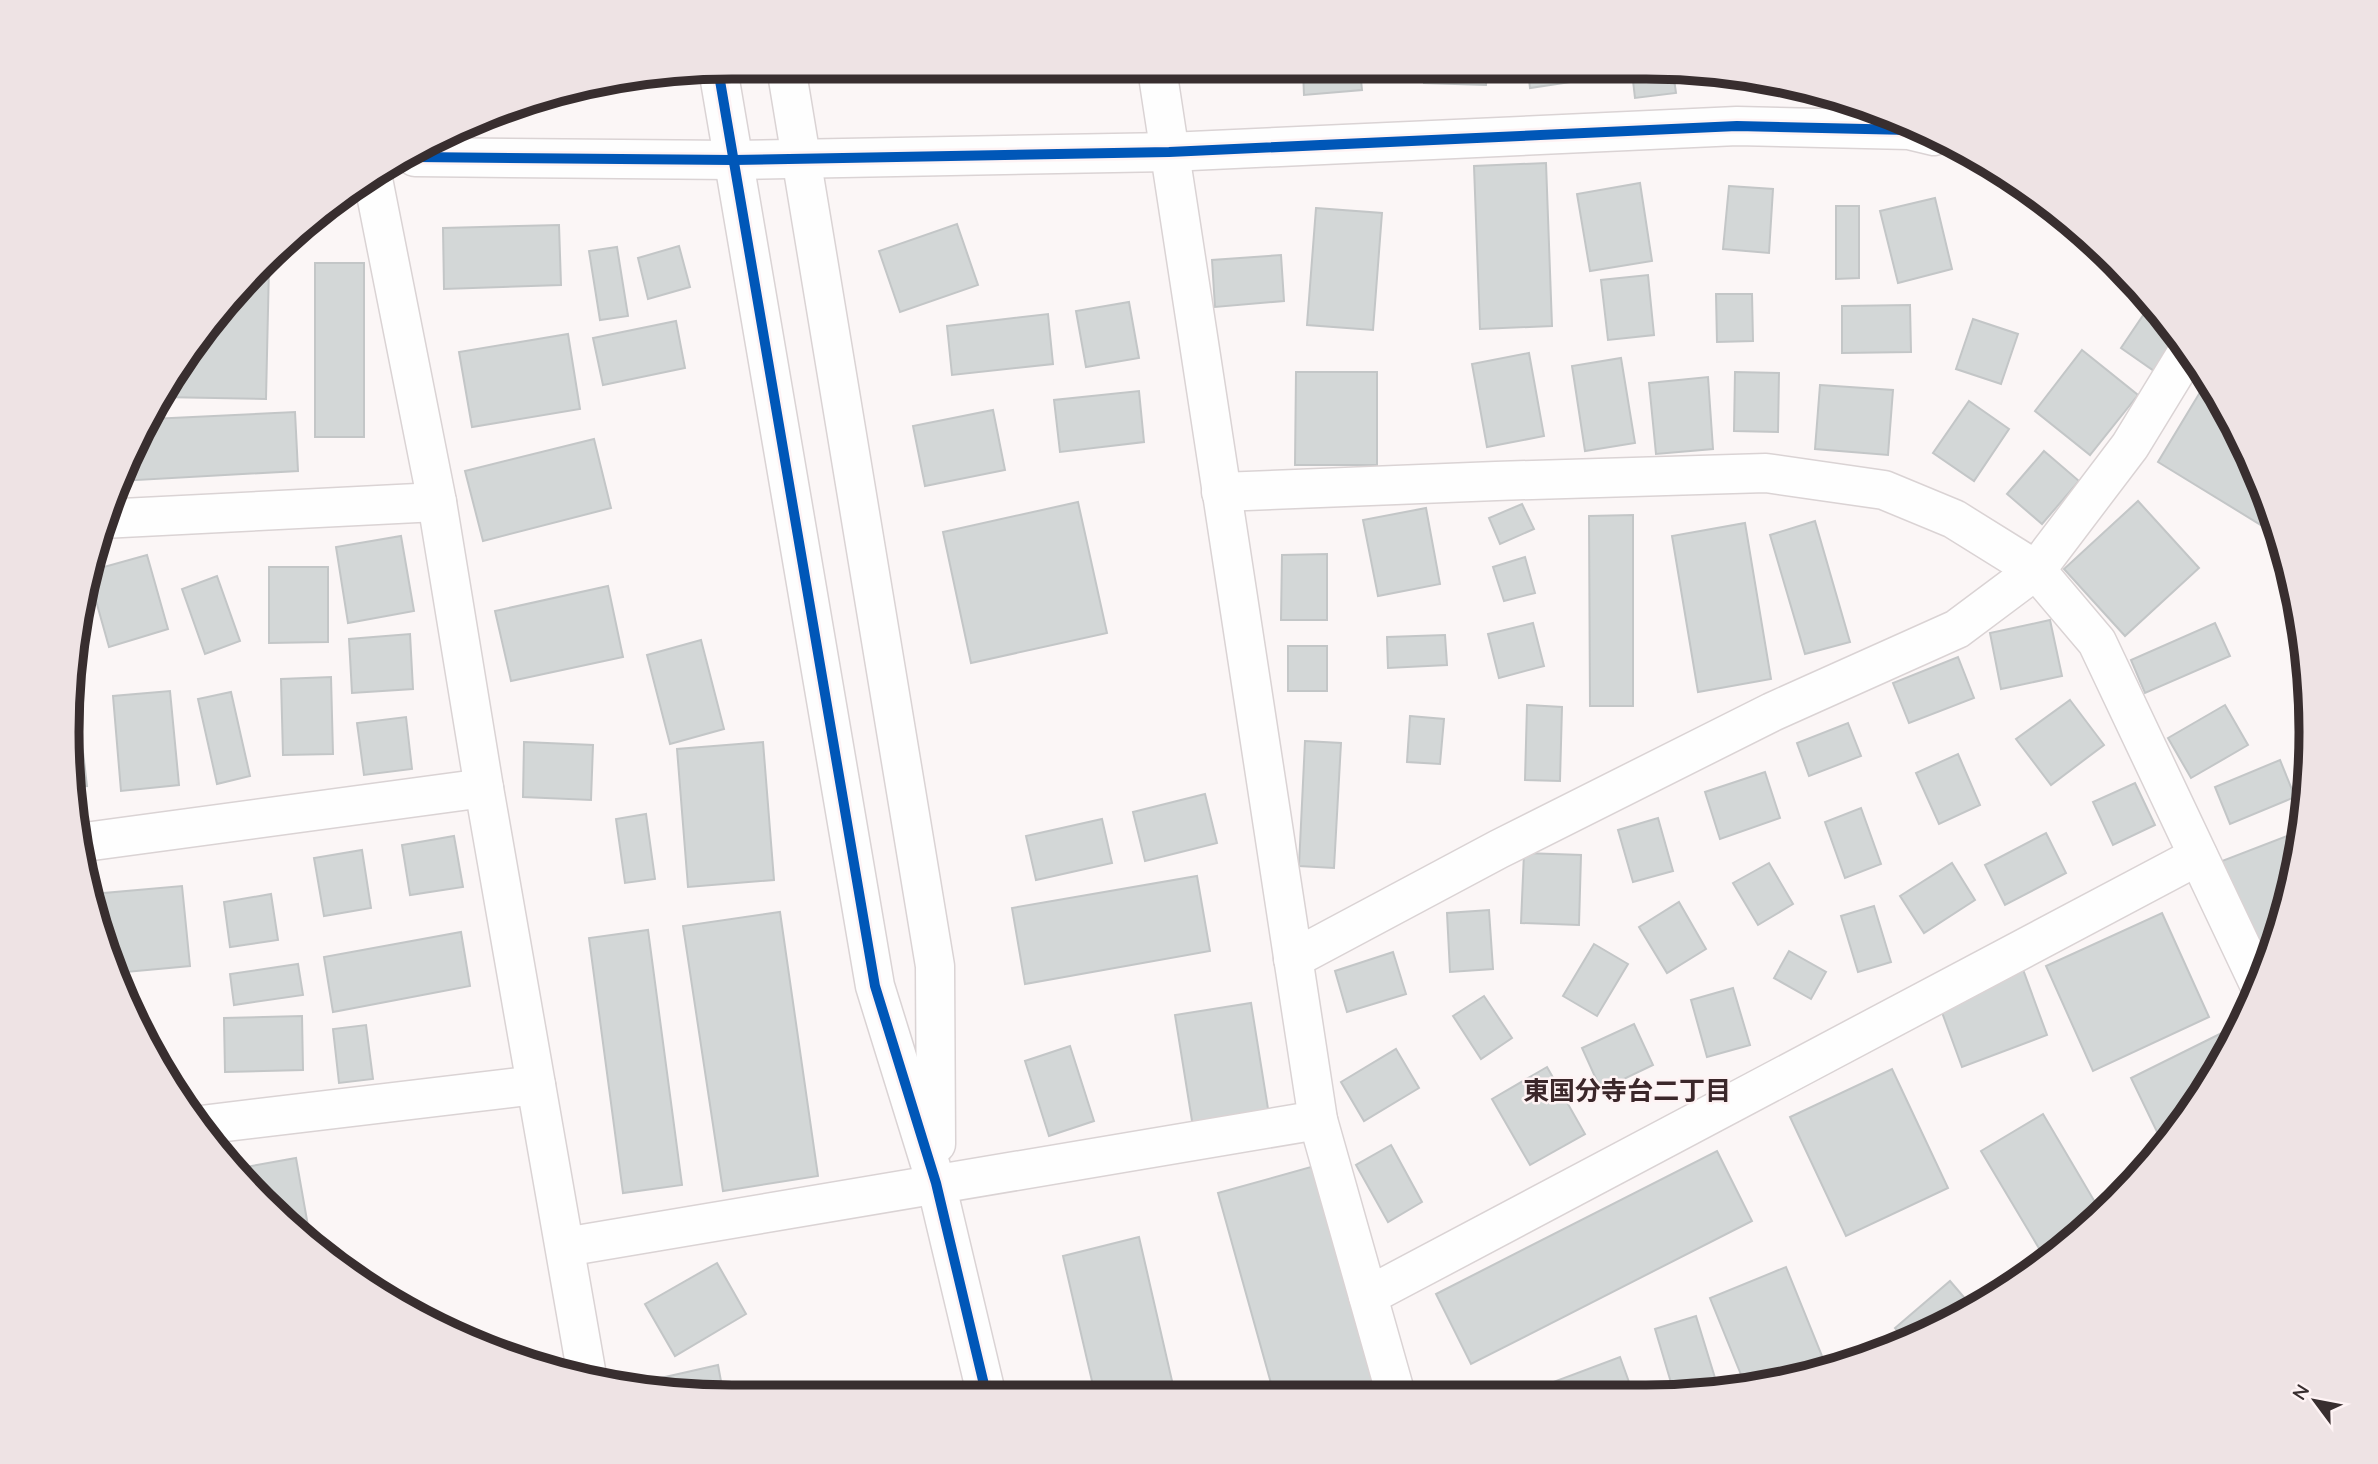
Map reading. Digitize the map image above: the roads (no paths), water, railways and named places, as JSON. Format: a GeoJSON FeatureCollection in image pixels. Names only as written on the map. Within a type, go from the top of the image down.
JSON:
{"type":"FeatureCollection","features":[{"type":"Feature","properties":{"kind":"street"},"geometry":{"type":"LineString","coordinates":[[720,79],[875,986],[936,1183],[984,1385]]}},
{"type":"Feature","properties":{"kind":"street"},"geometry":{"type":"LineString","coordinates":[[788,79],[935,965],[936,1183]]}},
{"type":"Feature","properties":{"kind":"street"},"geometry":{"type":"LineString","coordinates":[[1158,79],[1318,1120],[1393,1385]]}},
{"type":"Feature","properties":{"kind":"street"},"geometry":{"type":"LineString","coordinates":[[422,157],[733,160],[1169,152],[1737,126],[1900,130]]}},
{"type":"Feature","properties":{"kind":"street"},"geometry":{"type":"LineString","coordinates":[[374,186],[437,502],[586,1368]]}},
{"type":"Feature","properties":{"kind":"street"},"geometry":{"type":"LineString","coordinates":[[1293,959],[1500,849],[1772,712],[1956,629],[2036,570],[2130,446],[2183,360]]}},
{"type":"Feature","properties":{"kind":"street"},"geometry":{"type":"LineString","coordinates":[[1221,492],[1766,473],[1884,490],[1954,519],[2036,570],[2097,642],[2254,973]]}},
{"type":"Feature","properties":{"kind":"street"},"geometry":{"type":"LineString","coordinates":[[114,518],[437,502]]}},
{"type":"Feature","properties":{"kind":"street"},"geometry":{"type":"LineString","coordinates":[[88,842],[484,788]]}},
{"type":"Feature","properties":{"kind":"street"},"geometry":{"type":"LineString","coordinates":[[1368,1296],[2198,856]]}},
{"type":"Feature","properties":{"kind":"street"},"geometry":{"type":"LineString","coordinates":[[210,1124],[536,1085]]}},
{"type":"Feature","properties":{"kind":"street"},"geometry":{"type":"LineString","coordinates":[[565,1247],[1318,1120]]}},
{"type":"Feature","properties":{"kind":"district","name":"東国分寺台二丁目"},"geometry":{"type":"Point","coordinates":[1627,1091]}}]}
